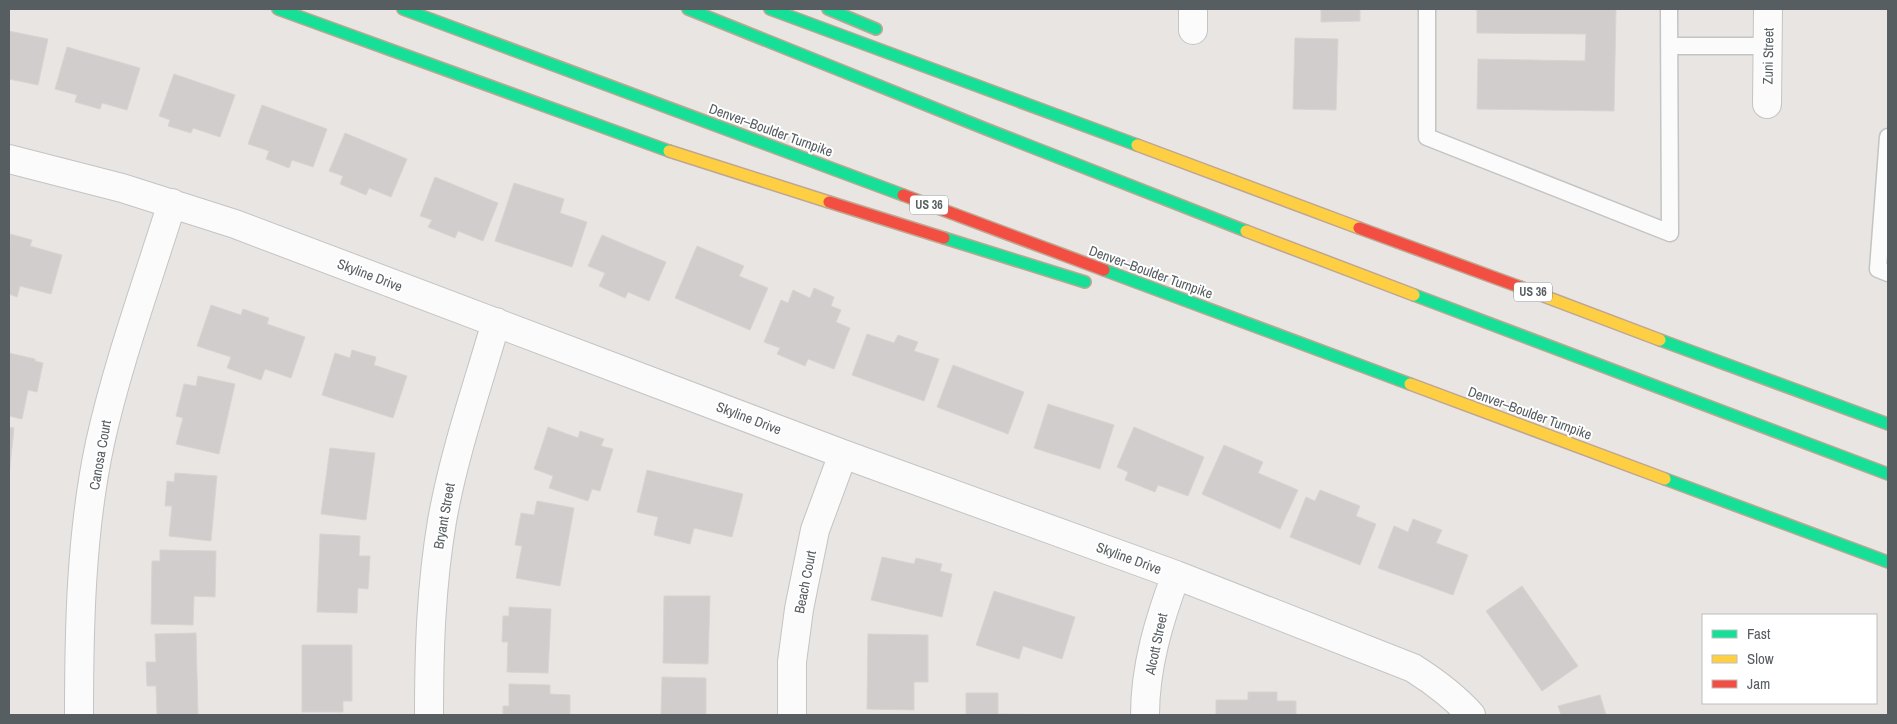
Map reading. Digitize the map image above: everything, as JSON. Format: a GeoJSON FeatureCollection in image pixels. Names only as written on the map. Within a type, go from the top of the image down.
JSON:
{"type":"FeatureCollection","features":[{"type":"Feature","properties":{"kind":"highway"},"geometry":{"type":"LineString","coordinates":[[278,9],[646,144],[1094,285]]}},
{"type":"Feature","properties":{"kind":"highway","name":"Denver–Boulder Turnpike"},"geometry":{"type":"LineString","coordinates":[[403,9],[1888,562]]}},
{"type":"Feature","properties":{"kind":"highway"},"geometry":{"type":"LineString","coordinates":[[688,9],[1224,222],[1888,474]]}},
{"type":"Feature","properties":{"kind":"highway","name":"US 36"},"geometry":{"type":"LineString","coordinates":[[770,9],[1888,424]]}},
{"type":"Feature","properties":{"kind":"highway"},"geometry":{"type":"LineString","coordinates":[[828,9],[891,36]]}},
{"type":"Feature","properties":{"kind":"highway"},"geometry":{"type":"LineString","coordinates":[[980,75],[1178,160]]}},
{"type":"Feature","properties":{"kind":"highway"},"geometry":{"type":"LineString","coordinates":[[1218,325],[1455,401]]}},
{"type":"Feature","properties":{"kind":"street","name":"Zuni Street"},"geometry":{"type":"LineString","coordinates":[[1767,104],[1768,9]]}},
{"type":"Feature","properties":{"kind":"street","name":"Skyline Drive"},"geometry":{"type":"LineString","coordinates":[[9,159],[122,188],[235,224],[843,454],[1176,575],[1413,668],[1438,683],[1471,715]]}},
{"type":"Feature","properties":{"kind":"street","name":"Canosa Court"},"geometry":{"type":"LineString","coordinates":[[79,715],[79,643],[86,533],[100,445],[112,395],[172,203]]}},
{"type":"Feature","properties":{"kind":"street","name":"Bryant Street"},"geometry":{"type":"LineString","coordinates":[[429,715],[430,615],[442,520],[453,468],[496,322]]}},
{"type":"Feature","properties":{"kind":"street","name":"Beach Court"},"geometry":{"type":"LineString","coordinates":[[792,715],[792,662],[799,608],[815,530],[843,454]]}},
{"type":"Feature","properties":{"kind":"street","name":"Alcott Street"},"geometry":{"type":"LineString","coordinates":[[1145,715],[1145,700],[1154,641],[1161,615],[1176,575]]}},
{"type":"Feature","properties":{"kind":"lane"},"geometry":{"type":"LineString","coordinates":[[1427,9],[1427,137],[1670,233],[1668,9]]}},
{"type":"Feature","properties":{"kind":"lane"},"geometry":{"type":"LineString","coordinates":[[1669,46],[1768,46]]}},
{"type":"Feature","properties":{"kind":"lane"},"geometry":{"type":"LineString","coordinates":[[1888,137],[1878,269],[1888,273]]}},
{"type":"Feature","properties":{"kind":"building"},"geometry":{"type":"Polygon","coordinates":[[[1321,9],[1360,9],[1360,21],[1321,22],[1321,9]]]}},
{"type":"Feature","properties":{"kind":"building"},"geometry":{"type":"Polygon","coordinates":[[[1477,9],[1616,9],[1614,111],[1477,109],[1478,59],[1585,61],[1586,34],[1477,33],[1477,9]]]}},
{"type":"Feature","properties":{"kind":"building"},"geometry":{"type":"Polygon","coordinates":[[[9,31],[48,39],[38,85],[9,79],[9,31]]]}},
{"type":"Feature","properties":{"kind":"building"},"geometry":{"type":"Polygon","coordinates":[[[1295,38],[1338,39],[1336,110],[1293,109],[1295,38]]]}},
{"type":"Feature","properties":{"kind":"building"},"geometry":{"type":"Polygon","coordinates":[[[67,47],[140,68],[127,110],[102,103],[100,109],[75,102],[77,95],[55,89],[67,47]]]}},
{"type":"Feature","properties":{"kind":"building"},"geometry":{"type":"Polygon","coordinates":[[[174,74],[235,95],[220,137],[193,128],[191,133],[168,126],[170,120],[159,116],[174,74]]]}},
{"type":"Feature","properties":{"kind":"building"},"geometry":{"type":"Polygon","coordinates":[[[262,105],[327,129],[313,167],[292,160],[289,168],[266,159],[269,151],[248,144],[262,105]]]}},
{"type":"Feature","properties":{"kind":"building"},"geometry":{"type":"Polygon","coordinates":[[[345,133],[407,159],[391,197],[369,188],[366,195],[340,184],[343,176],[329,171],[345,133]]]}},
{"type":"Feature","properties":{"kind":"building"},"geometry":{"type":"Polygon","coordinates":[[[435,177],[498,203],[483,241],[458,231],[455,238],[428,227],[432,220],[420,216],[435,177]]]}},
{"type":"Feature","properties":{"kind":"building"},"geometry":{"type":"Polygon","coordinates":[[[514,183],[564,199],[560,213],[587,222],[572,267],[495,241],[514,183]]]}},
{"type":"Feature","properties":{"kind":"building"},"geometry":{"type":"Polygon","coordinates":[[[10,234],[32,240],[30,246],[62,255],[51,294],[20,286],[17,297],[9,294],[10,234]]]}},
{"type":"Feature","properties":{"kind":"building"},"geometry":{"type":"Polygon","coordinates":[[[602,235],[666,262],[649,301],[628,292],[625,298],[599,286],[605,273],[588,266],[602,235]]]}},
{"type":"Feature","properties":{"kind":"building"},"geometry":{"type":"Polygon","coordinates":[[[697,246],[744,266],[739,276],[768,288],[750,330],[675,298],[697,246]]]}},
{"type":"Feature","properties":{"kind":"building"},"geometry":{"type":"Polygon","coordinates":[[[814,288],[834,297],[831,306],[841,310],[836,322],[850,328],[834,369],[808,359],[805,366],[777,354],[780,348],[764,342],[781,300],[788,303],[793,290],[810,298],[814,288]]]}},
{"type":"Feature","properties":{"kind":"building"},"geometry":{"type":"Polygon","coordinates":[[[211,305],[241,315],[243,309],[269,318],[267,324],[305,337],[291,378],[265,369],[261,380],[227,368],[231,357],[197,346],[211,305]]]}},
{"type":"Feature","properties":{"kind":"building"},"geometry":{"type":"Polygon","coordinates":[[[867,334],[894,343],[898,335],[918,342],[914,351],[939,359],[924,401],[852,375],[867,334]]]}},
{"type":"Feature","properties":{"kind":"building"},"geometry":{"type":"Polygon","coordinates":[[[352,350],[376,357],[374,365],[407,376],[393,418],[322,395],[335,353],[350,358],[352,350]]]}},
{"type":"Feature","properties":{"kind":"building"},"geometry":{"type":"Polygon","coordinates":[[[9,353],[35,359],[35,361],[43,363],[37,392],[28,390],[22,419],[9,416],[9,353]]]}},
{"type":"Feature","properties":{"kind":"building"},"geometry":{"type":"Polygon","coordinates":[[[953,365],[1024,392],[1008,434],[937,407],[953,365]]]}},
{"type":"Feature","properties":{"kind":"building"},"geometry":{"type":"Polygon","coordinates":[[[198,376],[235,384],[219,454],[176,444],[183,418],[176,416],[184,384],[196,386],[198,376]]]}},
{"type":"Feature","properties":{"kind":"building"},"geometry":{"type":"Polygon","coordinates":[[[1048,404],[1114,425],[1100,469],[1034,448],[1048,404]]]}},
{"type":"Feature","properties":{"kind":"building"},"geometry":{"type":"Polygon","coordinates":[[[9,427],[14,428],[9,476],[9,427]]]}},
{"type":"Feature","properties":{"kind":"building"},"geometry":{"type":"Polygon","coordinates":[[[548,427],[578,438],[580,431],[604,439],[601,446],[613,449],[600,491],[592,489],[588,501],[549,488],[553,476],[534,469],[548,427]]]}},
{"type":"Feature","properties":{"kind":"building"},"geometry":{"type":"Polygon","coordinates":[[[1134,427],[1204,457],[1188,496],[1158,485],[1155,492],[1125,480],[1128,472],[1117,467],[1134,427]]]}},
{"type":"Feature","properties":{"kind":"building"},"geometry":{"type":"Polygon","coordinates":[[[1224,445],[1263,462],[1258,473],[1298,490],[1280,529],[1202,494],[1224,445]]]}},
{"type":"Feature","properties":{"kind":"building"},"geometry":{"type":"Polygon","coordinates":[[[330,448],[375,453],[366,520],[321,514],[330,448]]]}},
{"type":"Feature","properties":{"kind":"building"},"geometry":{"type":"Polygon","coordinates":[[[647,470],[743,494],[732,537],[694,528],[690,544],[654,535],[658,517],[637,512],[647,470]]]}},
{"type":"Feature","properties":{"kind":"building"},"geometry":{"type":"Polygon","coordinates":[[[175,473],[217,476],[211,541],[169,536],[172,506],[165,506],[167,481],[174,482],[175,473]]]}},
{"type":"Feature","properties":{"kind":"building"},"geometry":{"type":"Polygon","coordinates":[[[1320,490],[1360,506],[1356,516],[1376,524],[1360,565],[1290,537],[1306,497],[1315,501],[1320,490]]]}},
{"type":"Feature","properties":{"kind":"building"},"geometry":{"type":"Polygon","coordinates":[[[537,501],[574,508],[560,586],[516,578],[522,546],[515,545],[521,513],[534,515],[537,501]]]}},
{"type":"Feature","properties":{"kind":"building"},"geometry":{"type":"Polygon","coordinates":[[[1413,519],[1442,530],[1436,543],[1468,555],[1453,595],[1378,568],[1394,526],[1408,532],[1413,519]]]}},
{"type":"Feature","properties":{"kind":"building"},"geometry":{"type":"Polygon","coordinates":[[[320,534],[360,536],[359,556],[370,556],[368,589],[358,588],[357,613],[317,612],[320,534]]]}},
{"type":"Feature","properties":{"kind":"building"},"geometry":{"type":"Polygon","coordinates":[[[160,550],[216,551],[215,597],[194,596],[193,625],[151,624],[152,561],[160,561],[160,550]]]}},
{"type":"Feature","properties":{"kind":"building"},"geometry":{"type":"Polygon","coordinates":[[[882,557],[914,564],[916,558],[942,564],[940,571],[952,574],[942,617],[871,600],[882,557]]]}},
{"type":"Feature","properties":{"kind":"building"},"geometry":{"type":"Polygon","coordinates":[[[1522,586],[1578,666],[1542,691],[1486,611],[1522,586]]]}},
{"type":"Feature","properties":{"kind":"building"},"geometry":{"type":"Polygon","coordinates":[[[994,591],[1075,617],[1062,659],[1023,646],[1019,659],[976,645],[994,591]]]}},
{"type":"Feature","properties":{"kind":"building"},"geometry":{"type":"Polygon","coordinates":[[[664,596],[710,596],[708,664],[663,663],[664,596]]]}},
{"type":"Feature","properties":{"kind":"building"},"geometry":{"type":"Polygon","coordinates":[[[509,607],[551,609],[548,673],[507,672],[508,642],[502,642],[503,616],[509,616],[509,607]]]}},
{"type":"Feature","properties":{"kind":"building"},"geometry":{"type":"Polygon","coordinates":[[[196,633],[198,715],[157,715],[156,686],[147,686],[146,662],[156,662],[155,634],[196,633]]]}},
{"type":"Feature","properties":{"kind":"building"},"geometry":{"type":"Polygon","coordinates":[[[868,634],[928,635],[928,682],[914,682],[914,710],[867,709],[868,634]]]}},
{"type":"Feature","properties":{"kind":"building"},"geometry":{"type":"Polygon","coordinates":[[[302,645],[352,645],[352,701],[343,701],[343,712],[302,712],[302,645]]]}},
{"type":"Feature","properties":{"kind":"building"},"geometry":{"type":"Polygon","coordinates":[[[662,677],[706,678],[706,715],[661,715],[662,677]]]}},
{"type":"Feature","properties":{"kind":"building"},"geometry":{"type":"Polygon","coordinates":[[[509,684],[550,685],[550,694],[570,695],[570,715],[503,715],[503,706],[509,706],[509,684]]]}},
{"type":"Feature","properties":{"kind":"building"},"geometry":{"type":"Polygon","coordinates":[[[1248,692],[1277,692],[1277,701],[1296,701],[1296,715],[1216,715],[1216,700],[1248,700],[1248,692]]]}},
{"type":"Feature","properties":{"kind":"building"},"geometry":{"type":"Polygon","coordinates":[[[966,693],[998,693],[998,714],[1062,715],[966,715],[966,693]]]}},
{"type":"Feature","properties":{"kind":"building"},"geometry":{"type":"Polygon","coordinates":[[[1600,695],[1606,715],[1561,715],[1558,706],[1600,695]]]}},
{"type":"Feature","properties":{"kind":"traffic: fast"},"geometry":{"type":"LineString","coordinates":[[278,9],[669,151]]}},
{"type":"Feature","properties":{"kind":"traffic: fast"},"geometry":{"type":"LineString","coordinates":[[403,9],[903,195]]}},
{"type":"Feature","properties":{"kind":"traffic: fast"},"geometry":{"type":"LineString","coordinates":[[688,9],[1246,231]]}},
{"type":"Feature","properties":{"kind":"traffic: fast"},"geometry":{"type":"LineString","coordinates":[[770,9],[1137,145]]}},
{"type":"Feature","properties":{"kind":"traffic: fast"},"geometry":{"type":"LineString","coordinates":[[828,9],[876,29]]}},
{"type":"Feature","properties":{"kind":"traffic: fast"},"geometry":{"type":"LineString","coordinates":[[944,238],[1085,282]]}},
{"type":"Feature","properties":{"kind":"traffic: fast"},"geometry":{"type":"LineString","coordinates":[[1104,270],[1410,384]]}},
{"type":"Feature","properties":{"kind":"traffic: fast"},"geometry":{"type":"LineString","coordinates":[[1414,295],[1888,474]]}},
{"type":"Feature","properties":{"kind":"traffic: fast"},"geometry":{"type":"LineString","coordinates":[[1660,340],[1888,424]]}},
{"type":"Feature","properties":{"kind":"traffic: fast"},"geometry":{"type":"LineString","coordinates":[[1665,479],[1888,562]]}},
{"type":"Feature","properties":{"kind":"traffic: slow"},"geometry":{"type":"LineString","coordinates":[[1137,145],[1359,228]]}},
{"type":"Feature","properties":{"kind":"traffic: slow"},"geometry":{"type":"LineString","coordinates":[[669,151],[829,202]]}},
{"type":"Feature","properties":{"kind":"traffic: slow"},"geometry":{"type":"LineString","coordinates":[[1246,231],[1414,295]]}},
{"type":"Feature","properties":{"kind":"traffic: slow"},"geometry":{"type":"LineString","coordinates":[[1520,287],[1660,340]]}},
{"type":"Feature","properties":{"kind":"traffic: slow"},"geometry":{"type":"LineString","coordinates":[[1410,384],[1665,479]]}},
{"type":"Feature","properties":{"kind":"traffic: jam"},"geometry":{"type":"LineString","coordinates":[[903,195],[1104,270]]}},
{"type":"Feature","properties":{"kind":"traffic: jam"},"geometry":{"type":"LineString","coordinates":[[829,202],[944,238]]}},
{"type":"Feature","properties":{"kind":"traffic: jam"},"geometry":{"type":"LineString","coordinates":[[1359,228],[1520,287]]}}]}
